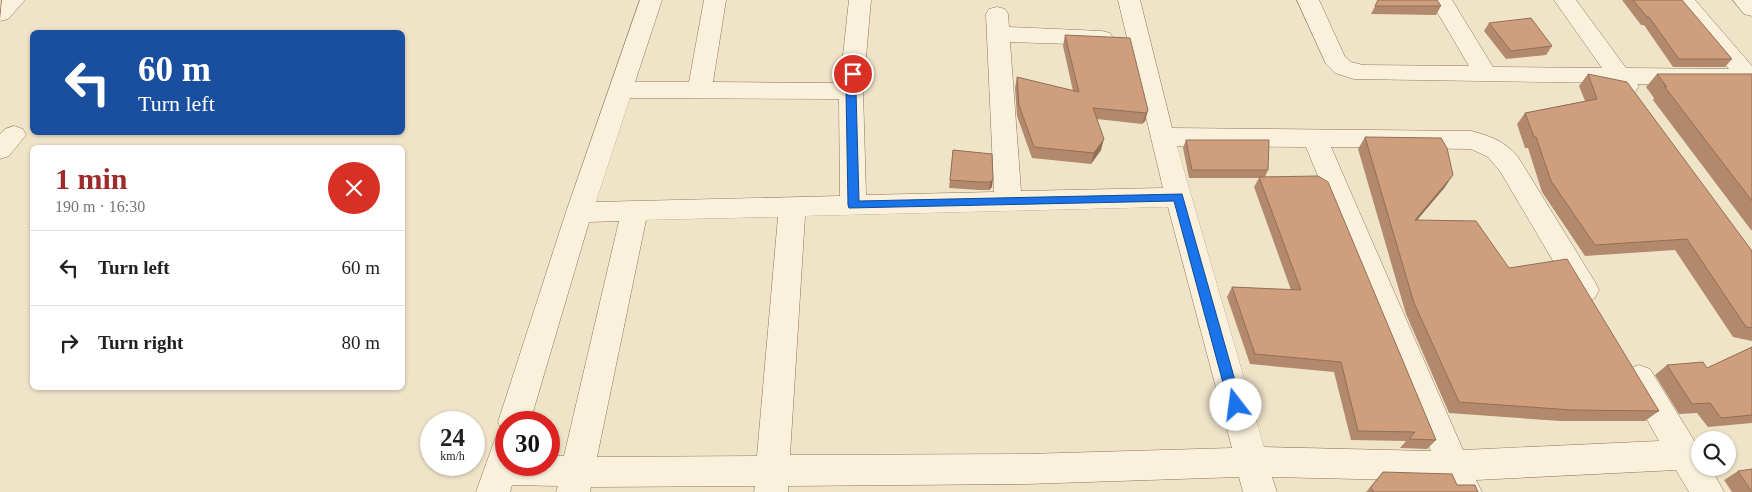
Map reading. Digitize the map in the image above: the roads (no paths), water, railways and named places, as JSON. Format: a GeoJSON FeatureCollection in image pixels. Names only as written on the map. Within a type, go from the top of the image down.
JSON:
{"type":"FeatureCollection","features":[{"type":"Feature","properties":{"kind":"street"},"geometry":{"type":"LineString","coordinates":[[0,14],[14,0]]}},
{"type":"Feature","properties":{"kind":"street"},"geometry":{"type":"LineString","coordinates":[[517,411],[579,212],[650,0]]}},
{"type":"Feature","properties":{"kind":"street"},"geometry":{"type":"LineString","coordinates":[[700,90],[715,0]]}},
{"type":"Feature","properties":{"kind":"street"},"geometry":{"type":"LineString","coordinates":[[853,205],[851,91],[860,0]]}},
{"type":"Feature","properties":{"kind":"street"},"geometry":{"type":"LineString","coordinates":[[1129,0],[1162,137],[1255,477]]}},
{"type":"Feature","properties":{"kind":"street"},"geometry":{"type":"LineString","coordinates":[[1308,0],[1334,59],[1338,66],[1348,71],[1363,73],[1485,73],[1751,78]]}},
{"type":"Feature","properties":{"kind":"street"},"geometry":{"type":"LineString","coordinates":[[1441,0],[1485,73]]}},
{"type":"Feature","properties":{"kind":"street"},"geometry":{"type":"LineString","coordinates":[[1565,0],[1642,107]]}},
{"type":"Feature","properties":{"kind":"street"},"geometry":{"type":"LineString","coordinates":[[1683,0],[1751,78]]}},
{"type":"Feature","properties":{"kind":"street"},"geometry":{"type":"LineString","coordinates":[[1744,0],[1752,9]]}},
{"type":"Feature","properties":{"kind":"street"},"geometry":{"type":"LineString","coordinates":[[1008,201],[997,24],[1139,40]]}},
{"type":"Feature","properties":{"kind":"street"},"geometry":{"type":"LineString","coordinates":[[619,90],[851,91]]}},
{"type":"Feature","properties":{"kind":"street"},"geometry":{"type":"LineString","coordinates":[[1162,137],[1471,140],[1490,145],[1509,164],[1600,314]]}},
{"type":"Feature","properties":{"kind":"street"},"geometry":{"type":"LineString","coordinates":[[1315,139],[1459,479]]}},
{"type":"Feature","properties":{"kind":"street"},"geometry":{"type":"LineString","coordinates":[[579,212],[1178,197]]}},
{"type":"Feature","properties":{"kind":"street"},"geometry":{"type":"LineString","coordinates":[[772,482],[792,206]]}},
{"type":"Feature","properties":{"kind":"street"},"geometry":{"type":"LineString","coordinates":[[575,482],[635,210]]}},
{"type":"Feature","properties":{"kind":"street"},"geometry":{"type":"LineString","coordinates":[[1625,355],[1707,492]]}},
{"type":"Feature","properties":{"kind":"street"},"geometry":{"type":"LineString","coordinates":[[538,476],[575,482],[1255,477],[1459,479],[1685,455]]}}]}
